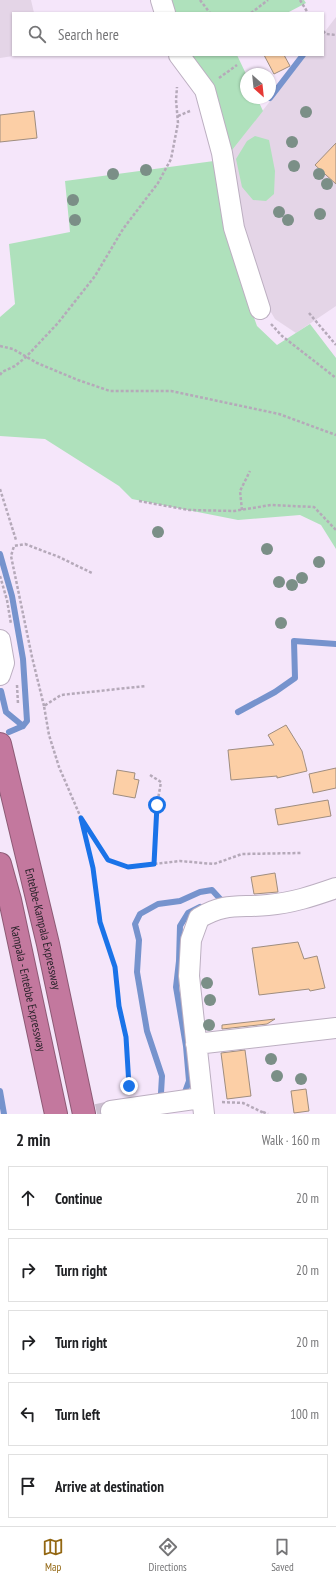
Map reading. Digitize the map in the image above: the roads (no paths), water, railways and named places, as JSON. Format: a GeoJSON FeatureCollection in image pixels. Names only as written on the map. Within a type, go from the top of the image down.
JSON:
{"type":"FeatureCollection","features":[{"type":"Feature","properties":{"kind":"highway","name":"Entebbe-Kampala Expressway"},"geometry":{"type":"LineString","coordinates":[[0,744],[48,944],[84,1114]]}},
{"type":"Feature","properties":{"kind":"highway","name":"Kampala - Entebbe Expressway"},"geometry":{"type":"LineString","coordinates":[[0,864],[10,900],[56,1114]]}},
{"type":"Feature","properties":{"kind":"street"},"geometry":{"type":"LineString","coordinates":[[161,0],[165,12]]}},
{"type":"Feature","properties":{"kind":"street"},"geometry":{"type":"LineString","coordinates":[[180,57],[205,90],[222,153],[234,228],[260,309]]}},
{"type":"Feature","properties":{"kind":"street"},"geometry":{"type":"LineString","coordinates":[[0,640],[4,663],[0,676]]}},
{"type":"Feature","properties":{"kind":"street"},"geometry":{"type":"LineString","coordinates":[[117,1112],[163,1103],[202,1100],[189,976],[192,940],[199,918],[213,909],[234,905],[266,905],[299,901],[336,888]]}},
{"type":"Feature","properties":{"kind":"street"},"geometry":{"type":"LineString","coordinates":[[196,1044],[336,1028]]}},
{"type":"Feature","properties":{"kind":"waterway"},"geometry":{"type":"LineString","coordinates":[[276,90],[302,56]]}},
{"type":"Feature","properties":{"kind":"waterway"},"geometry":{"type":"LineString","coordinates":[[0,554],[12,596],[23,659],[27,721],[23,726],[9,732]]}},
{"type":"Feature","properties":{"kind":"waterway"},"geometry":{"type":"LineString","coordinates":[[238,712],[275,692],[295,678],[294,641],[336,644]]}},
{"type":"Feature","properties":{"kind":"waterway"},"geometry":{"type":"LineString","coordinates":[[1,691],[6,712],[23,726]]}},
{"type":"Feature","properties":{"kind":"waterway"},"geometry":{"type":"LineString","coordinates":[[164,1114],[161,1093],[162,1076],[147,1031],[137,972],[139,940],[135,924],[140,914],[158,904],[180,901],[200,892],[212,890],[222,901]]}},
{"type":"Feature","properties":{"kind":"waterway"},"geometry":{"type":"LineString","coordinates":[[185,1092],[189,1081],[186,1046],[176,987],[179,961],[180,926],[188,913],[200,907]]}},
{"type":"Feature","properties":{"kind":"waterway"},"geometry":{"type":"LineString","coordinates":[[0,1091],[4,1114]]}},
{"type":"Feature","properties":{"kind":"tunnel"},"geometry":{"type":"LineString","coordinates":[[97,1114],[111,1111]]}}]}
